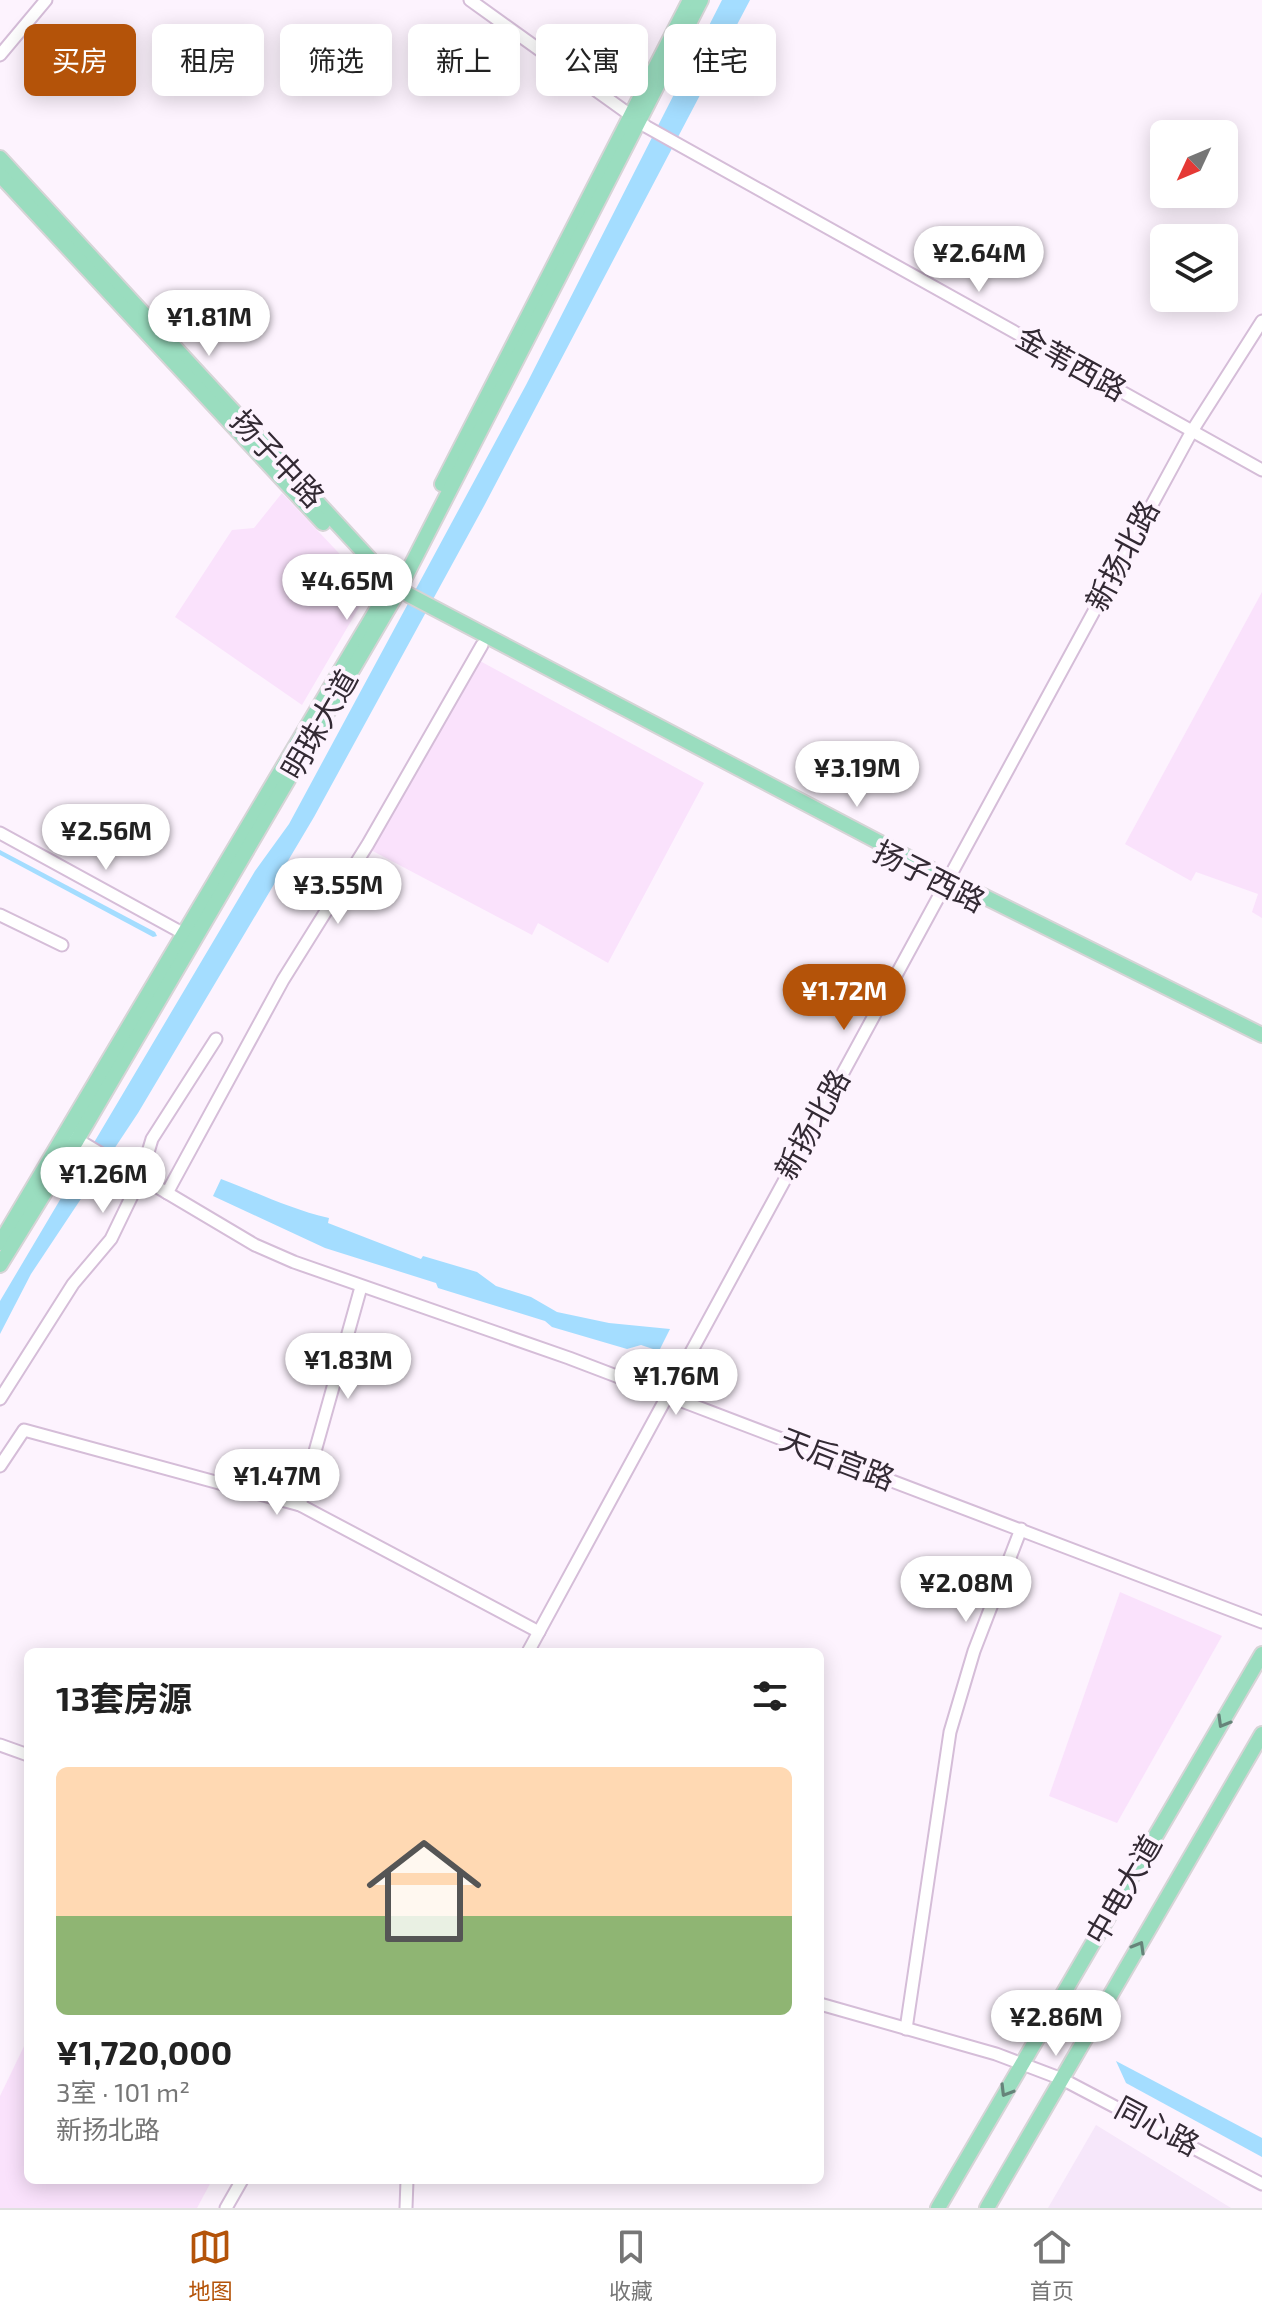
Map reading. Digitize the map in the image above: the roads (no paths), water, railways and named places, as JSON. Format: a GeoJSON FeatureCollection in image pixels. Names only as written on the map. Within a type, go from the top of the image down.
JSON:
{"type":"FeatureCollection","features":[{"type":"Feature","properties":{"kind":"main road","name":"明珠大道"},"geometry":{"type":"LineString","coordinates":[[638,122],[690,0]]}},
{"type":"Feature","properties":{"kind":"main road","name":"明珠大道"},"geometry":{"type":"LineString","coordinates":[[0,1265],[76,1140],[190,938],[398,593],[701,0]]}},
{"type":"Feature","properties":{"kind":"main road","name":"扬子中路"},"geometry":{"type":"LineString","coordinates":[[0,158],[398,593]]}},
{"type":"Feature","properties":{"kind":"main road","name":"扬子中路"},"geometry":{"type":"LineString","coordinates":[[0,175],[398,593]]}},
{"type":"Feature","properties":{"kind":"main road","name":"扬子西路"},"geometry":{"type":"LineString","coordinates":[[398,593],[482,645],[947,882],[1262,1035]]}},
{"type":"Feature","properties":{"kind":"main road","name":"扬子西路"},"geometry":{"type":"LineString","coordinates":[[434,615],[1262,1046]]}},
{"type":"Feature","properties":{"kind":"main road","name":"明珠大道"},"geometry":{"type":"LineString","coordinates":[[0,1243],[76,1140]]}},
{"type":"Feature","properties":{"kind":"main road","name":"中电大道"},"geometry":{"type":"LineString","coordinates":[[938,2208],[1262,1654]]}},
{"type":"Feature","properties":{"kind":"main road","name":"中电大道"},"geometry":{"type":"LineString","coordinates":[[987,2208],[1262,1734]]}},
{"type":"Feature","properties":{"kind":"street"},"geometry":{"type":"LineString","coordinates":[[0,55],[46,0]]}},
{"type":"Feature","properties":{"kind":"street","name":"金苇西路"},"geometry":{"type":"LineString","coordinates":[[470,0],[638,122],[1262,470]]}},
{"type":"Feature","properties":{"kind":"street","name":"新扬北路"},"geometry":{"type":"LineString","coordinates":[[535,1648],[539,1632],[667,1395],[1192,431],[1262,321]]}},
{"type":"Feature","properties":{"kind":"street"},"geometry":{"type":"LineString","coordinates":[[167,1193],[283,980],[368,844],[482,645]]}},
{"type":"Feature","properties":{"kind":"street"},"geometry":{"type":"LineString","coordinates":[[0,833],[190,938]]}},
{"type":"Feature","properties":{"kind":"street"},"geometry":{"type":"LineString","coordinates":[[0,915],[62,945]]}},
{"type":"Feature","properties":{"kind":"street"},"geometry":{"type":"LineString","coordinates":[[0,1399],[73,1284],[111,1239],[140,1179],[152,1139],[216,1039]]}},
{"type":"Feature","properties":{"kind":"street","name":"天后宫路"},"geometry":{"type":"LineString","coordinates":[[76,1140],[255,1245],[361,1287],[667,1395],[1262,1622]]}},
{"type":"Feature","properties":{"kind":"street"},"geometry":{"type":"LineString","coordinates":[[300,1505],[361,1287]]}},
{"type":"Feature","properties":{"kind":"street"},"geometry":{"type":"LineString","coordinates":[[0,1466],[24,1430],[300,1505],[539,1632]]}},
{"type":"Feature","properties":{"kind":"street"},"geometry":{"type":"LineString","coordinates":[[906,2029],[950,1732],[974,1651],[1021,1529]]}},
{"type":"Feature","properties":{"kind":"street"},"geometry":{"type":"LineString","coordinates":[[0,1745],[24,1754]]}},
{"type":"Feature","properties":{"kind":"street","name":"同心路"},"geometry":{"type":"LineString","coordinates":[[824,2005],[1022,2064],[1062,2079],[1262,2184]]}},
{"type":"Feature","properties":{"kind":"street"},"geometry":{"type":"LineString","coordinates":[[226,2208],[240,2184]]}},
{"type":"Feature","properties":{"kind":"street"},"geometry":{"type":"LineString","coordinates":[[406,2208],[407,2184]]}},
{"type":"Feature","properties":{"kind":"water"},"geometry":{"type":"Polygon","coordinates":[[[722,0],[750,0],[737,24],[710,24],[722,0]]]}},
{"type":"Feature","properties":{"kind":"water"},"geometry":{"type":"Polygon","coordinates":[[[673,96],[700,96],[484,506],[314,817],[138,1113],[31,1274],[0,1334],[0,1301],[255,871],[289,824],[526,385],[673,96]]]}},
{"type":"Feature","properties":{"kind":"water"},"geometry":{"type":"Polygon","coordinates":[[[0,850],[155,932],[157,936],[153,937],[0,855],[0,850]]]}},
{"type":"Feature","properties":{"kind":"water"},"geometry":{"type":"Polygon","coordinates":[[[221,1179],[329,1218],[328,1223],[421,1259],[423,1256],[477,1272],[496,1286],[531,1297],[557,1312],[609,1323],[670,1329],[659,1351],[641,1345],[627,1349],[552,1327],[545,1321],[438,1288],[436,1283],[325,1248],[213,1196],[221,1179]]]}},
{"type":"Feature","properties":{"kind":"water"},"geometry":{"type":"Polygon","coordinates":[[[1116,2061],[1262,2138],[1262,2157],[1126,2083],[1116,2061]]]}}]}
